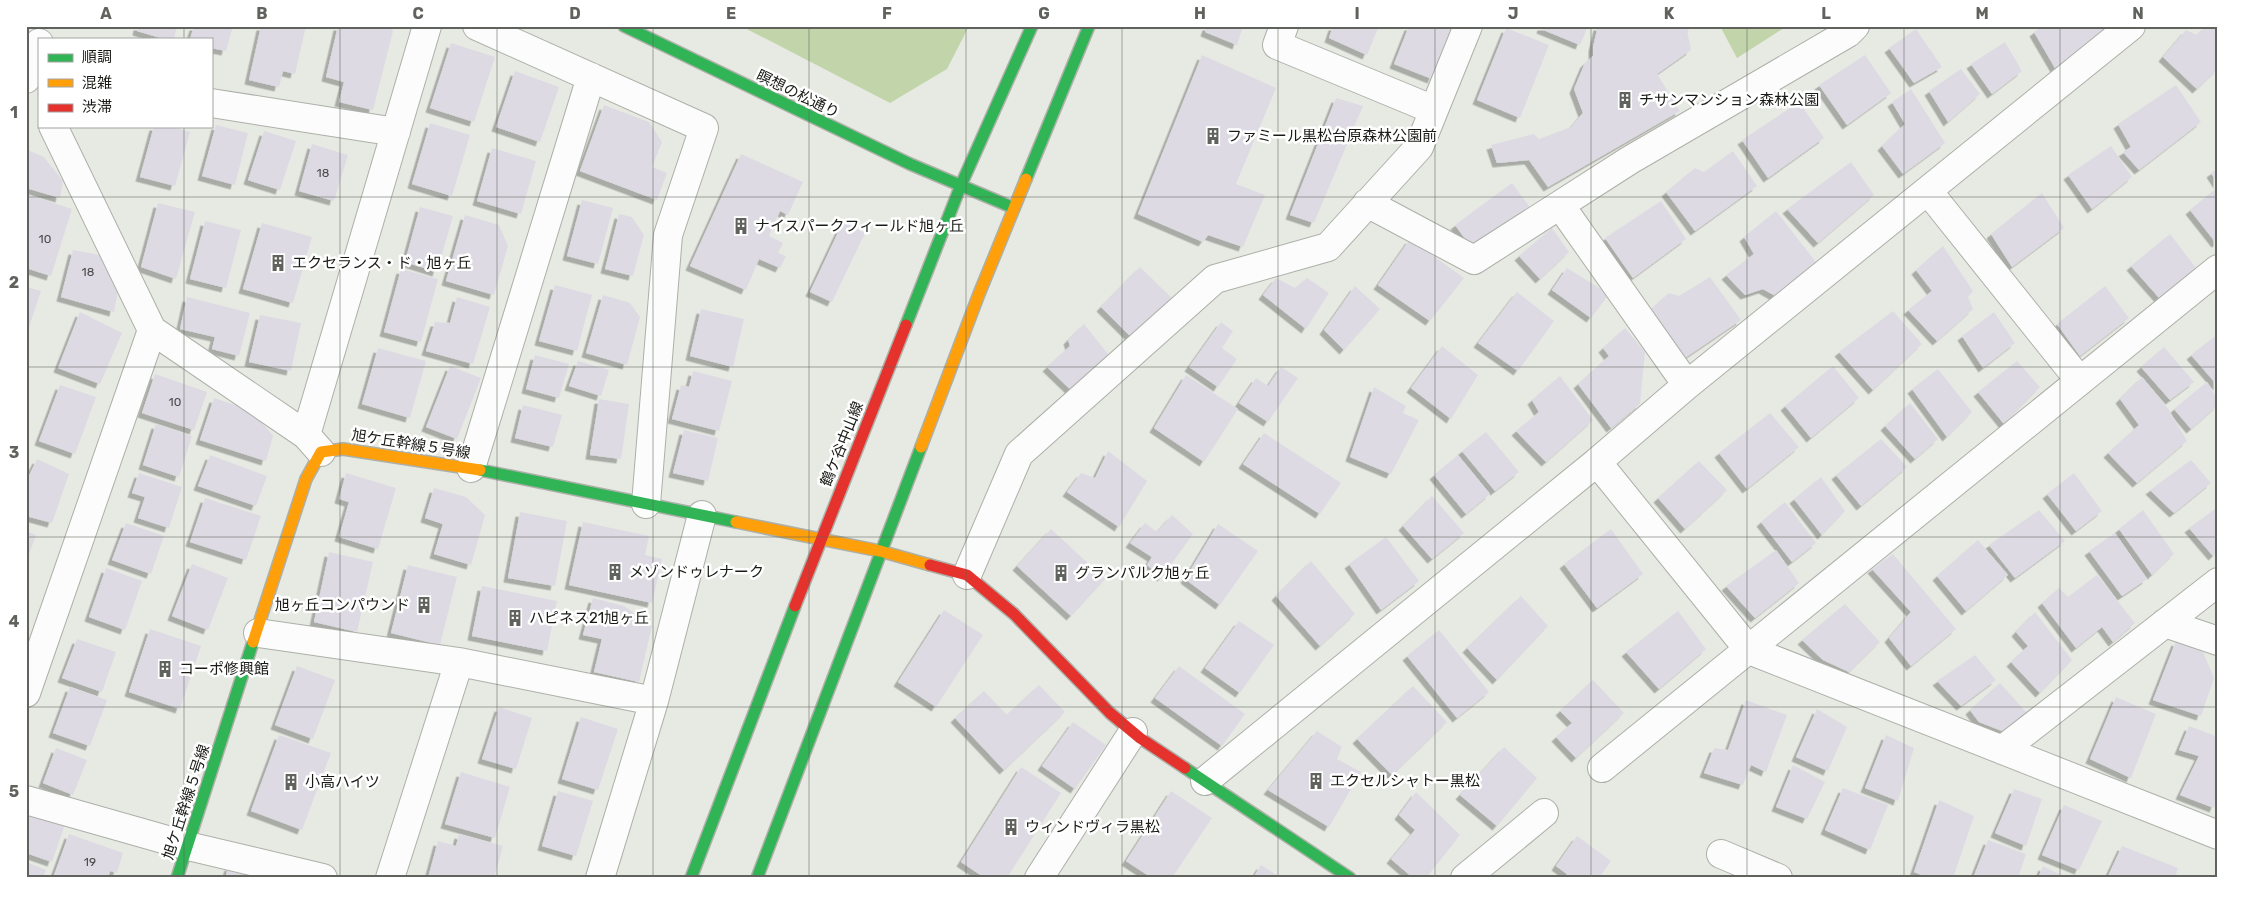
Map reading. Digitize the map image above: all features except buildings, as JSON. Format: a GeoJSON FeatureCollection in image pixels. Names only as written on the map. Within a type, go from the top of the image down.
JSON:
{"type":"FeatureCollection","features":[{"type":"Feature","properties":{"kind":"street"},"geometry":{"type":"LineString","coordinates":[[40,38],[45,26]]}},
{"type":"Feature","properties":{"kind":"street"},"geometry":{"type":"LineString","coordinates":[[54,128],[152,330],[314,443],[396,132],[428,26]]}},
{"type":"Feature","properties":{"kind":"street"},"geometry":{"type":"LineString","coordinates":[[477,26],[704,128],[668,235],[646,504]]}},
{"type":"Feature","properties":{"kind":"street","name":"瞑想の松通り"},"geometry":{"type":"LineString","coordinates":[[624,26],[901,160],[1014,208]]}},
{"type":"Feature","properties":{"kind":"street","name":"鶴ケ谷中山線"},"geometry":{"type":"LineString","coordinates":[[690,878],[821,539],[961,186],[1032,26]]}},
{"type":"Feature","properties":{"kind":"street"},"geometry":{"type":"LineString","coordinates":[[757,878],[880,551],[1014,208],[1089,26]]}},
{"type":"Feature","properties":{"kind":"street"},"geometry":{"type":"LineString","coordinates":[[1284,26],[1277,45],[1434,110]]}},
{"type":"Feature","properties":{"kind":"street"},"geometry":{"type":"LineString","coordinates":[[1350,878],[1133,732],[1110,713],[1014,614],[967,575],[1020,454],[1215,279],[1328,247],[1419,148],[1468,26]]}},
{"type":"Feature","properties":{"kind":"street"},"geometry":{"type":"LineString","coordinates":[[1368,203],[1474,260],[1630,160],[1848,33],[1855,26]]}},
{"type":"Feature","properties":{"kind":"street"},"geometry":{"type":"LineString","coordinates":[[1204,781],[1596,462],[1687,385],[2131,26]]}},
{"type":"Feature","properties":{"kind":"street"},"geometry":{"type":"LineString","coordinates":[[32,80],[38,48]]}},
{"type":"Feature","properties":{"kind":"street"},"geometry":{"type":"LineString","coordinates":[[471,468],[592,77]]}},
{"type":"Feature","properties":{"kind":"street"},"geometry":{"type":"LineString","coordinates":[[212,104],[396,132]]}},
{"type":"Feature","properties":{"kind":"street"},"geometry":{"type":"LineString","coordinates":[[1928,191],[2080,381]]}},
{"type":"Feature","properties":{"kind":"street"},"geometry":{"type":"LineString","coordinates":[[1560,205],[1687,385]]}},
{"type":"Feature","properties":{"kind":"street"},"geometry":{"type":"LineString","coordinates":[[1602,768],[2218,269]]}},
{"type":"Feature","properties":{"kind":"street"},"geometry":{"type":"LineString","coordinates":[[26,693],[152,330]]}},
{"type":"Feature","properties":{"kind":"street","name":"旭ケ丘幹線５号線"},"geometry":{"type":"LineString","coordinates":[[177,878],[258,633],[306,479],[314,443],[471,468],[880,551],[967,575]]}},
{"type":"Feature","properties":{"kind":"street"},"geometry":{"type":"LineString","coordinates":[[1596,462],[1749,650],[2218,835]]}},
{"type":"Feature","properties":{"kind":"street"},"geometry":{"type":"LineString","coordinates":[[600,878],[654,700],[702,515]]}},
{"type":"Feature","properties":{"kind":"street"},"geometry":{"type":"LineString","coordinates":[[2002,750],[2218,582]]}},
{"type":"Feature","properties":{"kind":"street"},"geometry":{"type":"LineString","coordinates":[[2165,623],[2218,641]]}},
{"type":"Feature","properties":{"kind":"street"},"geometry":{"type":"LineString","coordinates":[[258,633],[459,662],[654,700]]}},
{"type":"Feature","properties":{"kind":"street"},"geometry":{"type":"LineString","coordinates":[[390,878],[459,662]]}},
{"type":"Feature","properties":{"kind":"street"},"geometry":{"type":"LineString","coordinates":[[1039,878],[1133,732]]}},
{"type":"Feature","properties":{"kind":"street"},"geometry":{"type":"LineString","coordinates":[[26,800],[188,846],[323,878]]}},
{"type":"Feature","properties":{"kind":"street"},"geometry":{"type":"LineString","coordinates":[[1465,878],[1544,814]]}},
{"type":"Feature","properties":{"kind":"street"},"geometry":{"type":"LineString","coordinates":[[1721,854],[1778,878]]}},
{"type":"Feature","properties":{"kind":"green space"},"geometry":{"type":"Polygon","coordinates":[[[741,26],[969,26],[947,69],[890,103],[741,26]]]}},
{"type":"Feature","properties":{"kind":"green space"},"geometry":{"type":"Polygon","coordinates":[[[1720,26],[1787,26],[1737,58],[1720,26]]]}},
{"type":"Feature","properties":{"kind":"traffic: fast"},"geometry":{"type":"LineString","coordinates":[[624,26],[910,164],[1014,208]]}},
{"type":"Feature","properties":{"kind":"traffic: fast"},"geometry":{"type":"LineString","coordinates":[[906,325],[961,185],[1032,26]]}},
{"type":"Feature","properties":{"kind":"traffic: fast"},"geometry":{"type":"LineString","coordinates":[[1026,179],[1089,26]]}},
{"type":"Feature","properties":{"kind":"traffic: fast"},"geometry":{"type":"LineString","coordinates":[[757,878],[921,447]]}},
{"type":"Feature","properties":{"kind":"traffic: fast"},"geometry":{"type":"LineString","coordinates":[[480,470],[736,522]]}},
{"type":"Feature","properties":{"kind":"traffic: fast"},"geometry":{"type":"LineString","coordinates":[[691,878],[795,606]]}},
{"type":"Feature","properties":{"kind":"traffic: fast"},"geometry":{"type":"LineString","coordinates":[[177,878],[253,642]]}},
{"type":"Feature","properties":{"kind":"traffic: fast"},"geometry":{"type":"LineString","coordinates":[[1185,768],[1350,878]]}},
{"type":"Feature","properties":{"kind":"traffic: slow"},"geometry":{"type":"LineString","coordinates":[[921,447],[979,294],[1026,179]]}},
{"type":"Feature","properties":{"kind":"traffic: slow"},"geometry":{"type":"LineString","coordinates":[[253,642],[306,479],[321,452],[343,449],[480,470]]}},
{"type":"Feature","properties":{"kind":"traffic: slow"},"geometry":{"type":"LineString","coordinates":[[736,522],[880,551],[930,565]]}},
{"type":"Feature","properties":{"kind":"traffic: jam"},"geometry":{"type":"LineString","coordinates":[[795,606],[906,325]]}},
{"type":"Feature","properties":{"kind":"traffic: jam"},"geometry":{"type":"LineString","coordinates":[[930,565],[967,575],[1014,614],[1110,713],[1140,738],[1185,768]]}},
{"type":"Feature","properties":{"kind":"place","name":"チサンマンション森林公園"},"geometry":{"type":"Point","coordinates":[1625,100]}},
{"type":"Feature","properties":{"kind":"place","name":"ファミール黒松台原森林公園前"},"geometry":{"type":"Point","coordinates":[1213,136]}},
{"type":"Feature","properties":{"kind":"place","name":"ナイスパークフィールド旭ヶ丘"},"geometry":{"type":"Point","coordinates":[741,226]}},
{"type":"Feature","properties":{"kind":"place","name":"エクセランス・ド・旭ヶ丘"},"geometry":{"type":"Point","coordinates":[278,263]}},
{"type":"Feature","properties":{"kind":"place","name":"メゾンドゥレナーク"},"geometry":{"type":"Point","coordinates":[615,572]}},
{"type":"Feature","properties":{"kind":"place","name":"グランパルク旭ヶ丘"},"geometry":{"type":"Point","coordinates":[1061,573]}},
{"type":"Feature","properties":{"kind":"place","name":"旭ヶ丘コンパウンド"},"geometry":{"type":"Point","coordinates":[424,605]}},
{"type":"Feature","properties":{"kind":"place","name":"ハピネス21旭ヶ丘"},"geometry":{"type":"Point","coordinates":[515,618]}},
{"type":"Feature","properties":{"kind":"place","name":"コーポ修興館"},"geometry":{"type":"Point","coordinates":[165,669]}},
{"type":"Feature","properties":{"kind":"place","name":"エクセルシャトー黒松"},"geometry":{"type":"Point","coordinates":[1316,781]}},
{"type":"Feature","properties":{"kind":"place","name":"小高ハイツ"},"geometry":{"type":"Point","coordinates":[291,782]}},
{"type":"Feature","properties":{"kind":"place","name":"ウィンドヴィラ黒松"},"geometry":{"type":"Point","coordinates":[1011,827]}}]}
